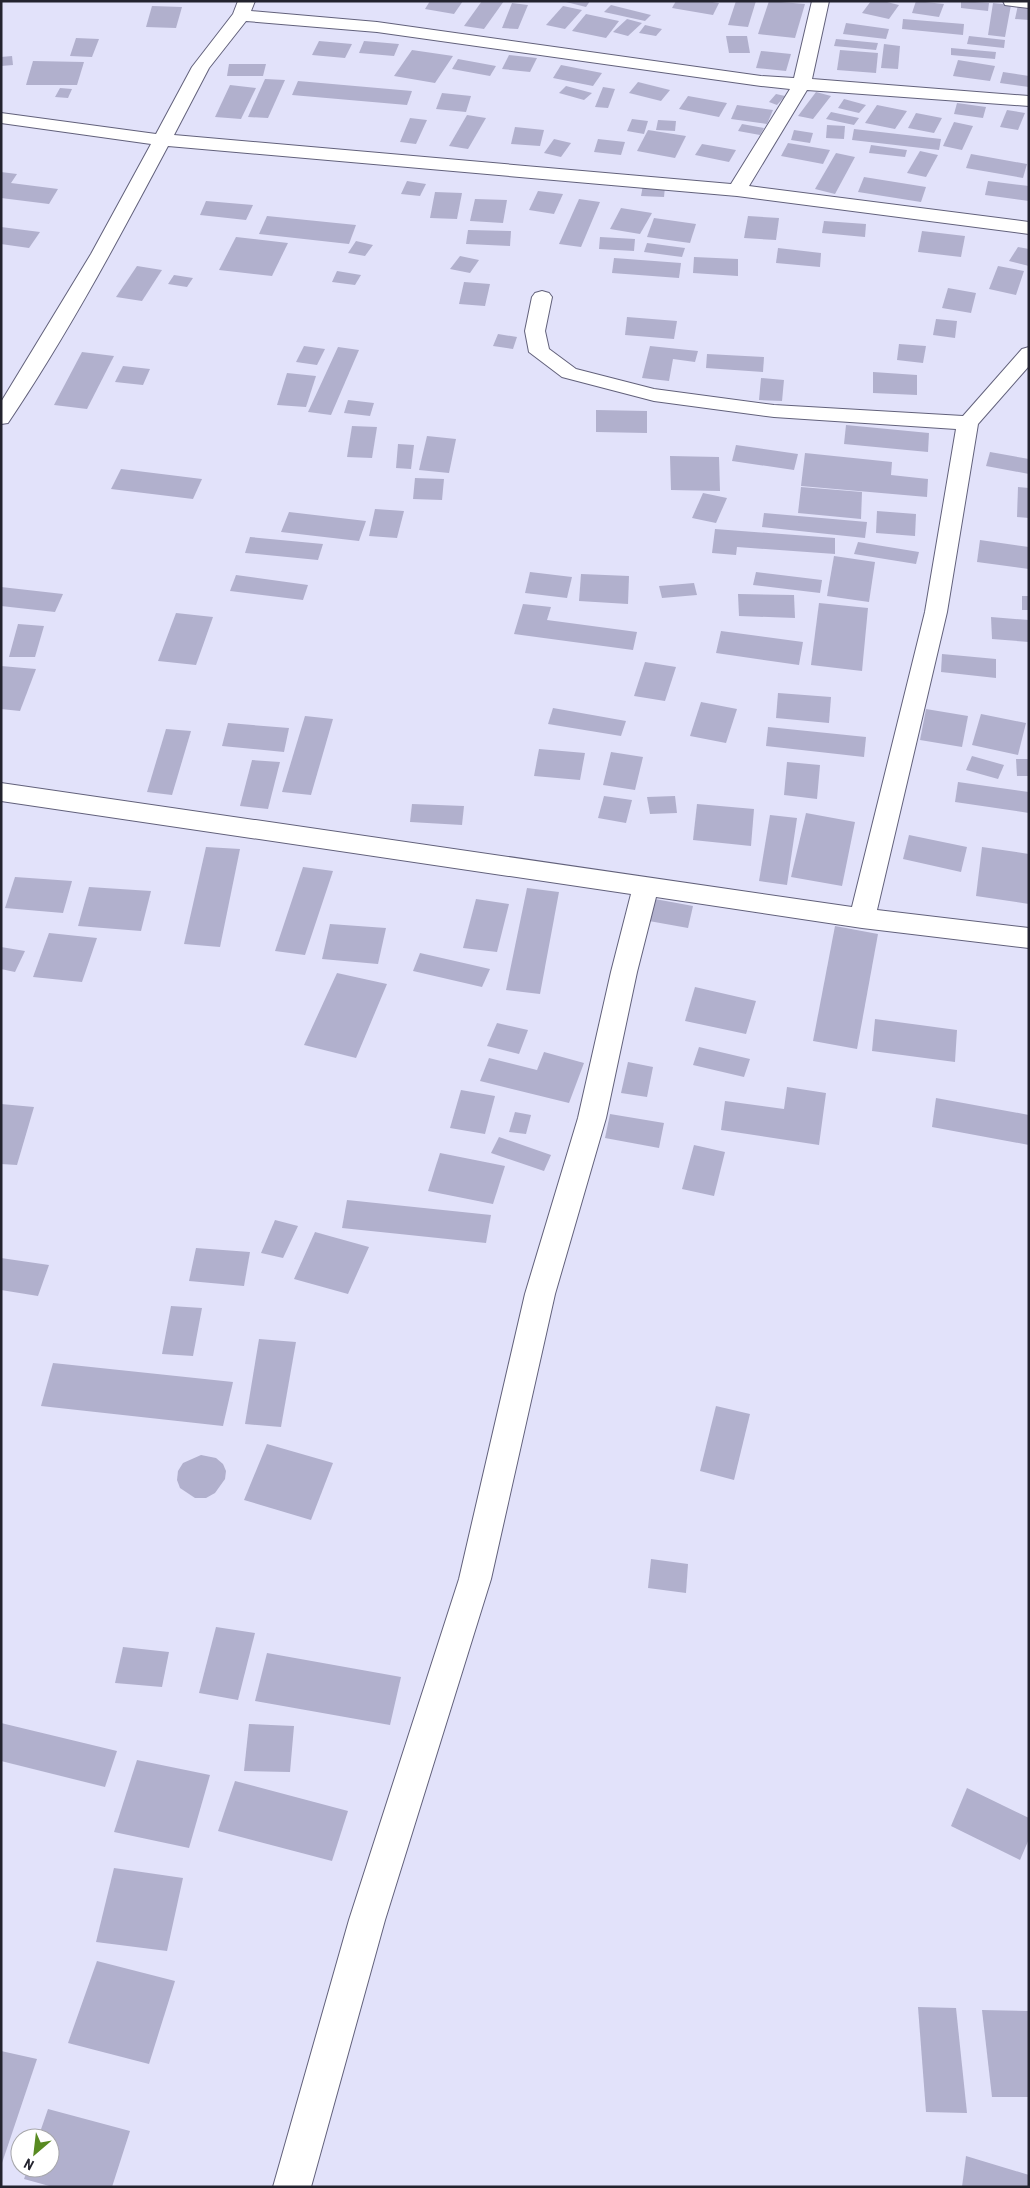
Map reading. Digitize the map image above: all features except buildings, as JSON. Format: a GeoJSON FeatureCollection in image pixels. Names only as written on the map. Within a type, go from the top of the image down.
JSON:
{"type":"FeatureCollection","features":[{"type":"Feature","properties":{"kind":"street"},"geometry":{"type":"LineString","coordinates":[[737,190],[802,84],[821,1]]}},
{"type":"Feature","properties":{"kind":"street"},"geometry":{"type":"LineString","coordinates":[[1011,1],[1029,3]]}},
{"type":"Feature","properties":{"kind":"street"},"geometry":{"type":"LineString","coordinates":[[1,418],[34,368],[101,254],[201,67],[244,8],[666,69],[802,84],[1029,101]]}},
{"type":"Feature","properties":{"kind":"street"},"geometry":{"type":"LineString","coordinates":[[1,118],[162,140],[737,190],[1029,228]]}},
{"type":"Feature","properties":{"kind":"street"},"geometry":{"type":"LineString","coordinates":[[542,297],[535,331],[539,352],[568,373],[654,395],[774,411],[968,423]]}},
{"type":"Feature","properties":{"kind":"street"},"geometry":{"type":"LineString","coordinates":[[862,918],[936,612],[968,423],[1029,352]]}},
{"type":"Feature","properties":{"kind":"street"},"geometry":{"type":"LineString","coordinates":[[1,792],[862,918],[1029,938]]}},
{"type":"Feature","properties":{"kind":"street"},"geometry":{"type":"LineString","coordinates":[[292,2187],[367,1920],[475,1579],[540,1294],[592,1118],[624,972],[646,887]]}}]}
